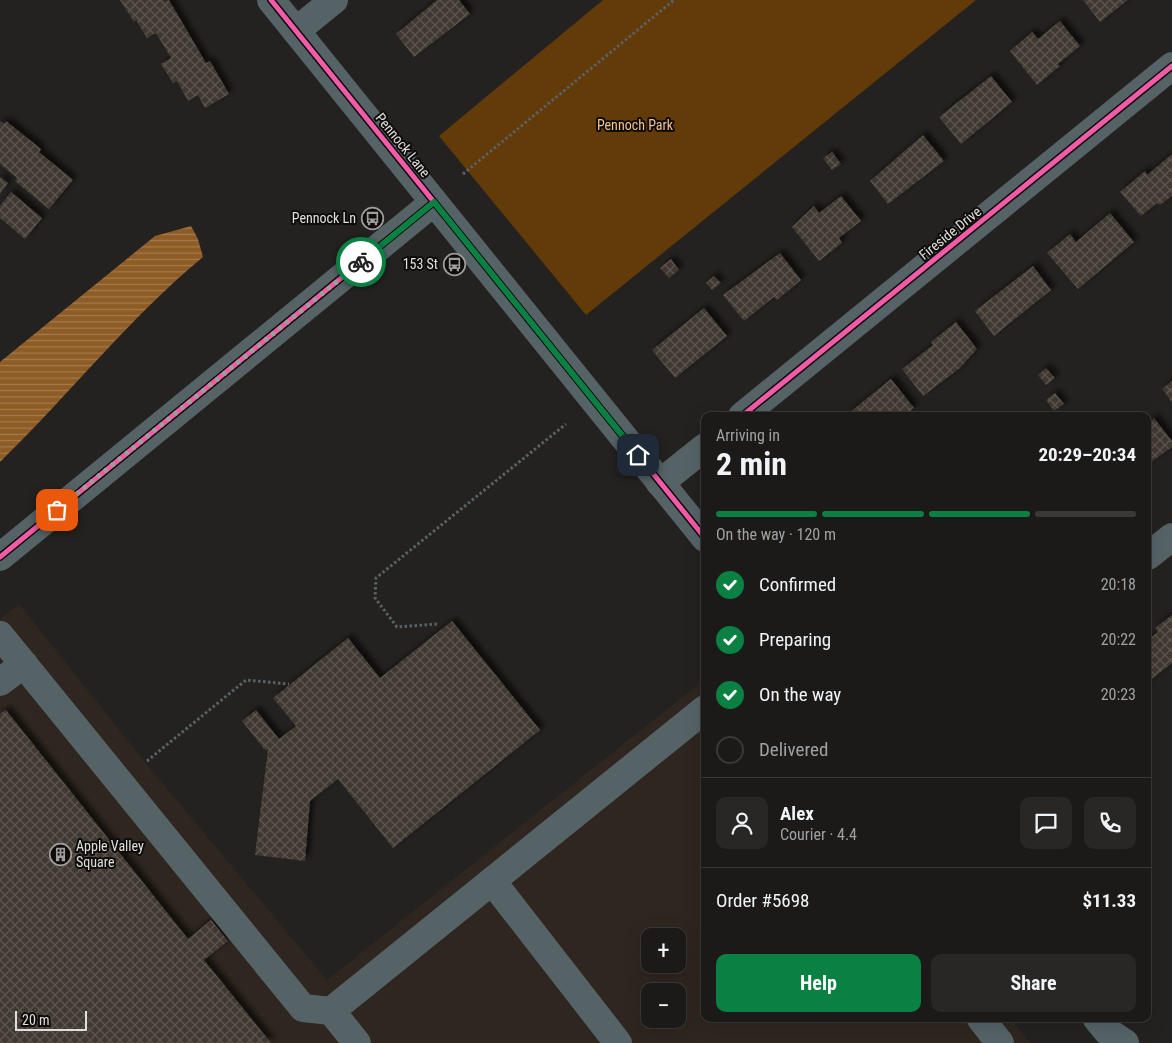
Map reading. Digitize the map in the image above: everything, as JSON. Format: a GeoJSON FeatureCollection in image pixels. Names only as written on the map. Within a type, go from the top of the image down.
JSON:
{"type":"FeatureCollection","features":[{"type":"Feature","properties":{"kind":"street","name":"Pennock Lane"},"geometry":{"type":"LineString","coordinates":[[271,0],[701,533]]}},
{"type":"Feature","properties":{"kind":"street"},"geometry":{"type":"LineString","coordinates":[[296,31],[334,0]]}},
{"type":"Feature","properties":{"kind":"street","name":"Fireside Drive"},"geometry":{"type":"LineString","coordinates":[[747,412],[1172,66]]}},
{"type":"Feature","properties":{"kind":"street"},"geometry":{"type":"LineString","coordinates":[[0,557],[434,202]]}},
{"type":"Feature","properties":{"kind":"street"},"geometry":{"type":"LineString","coordinates":[[660,483],[701,449]]}},
{"type":"Feature","properties":{"kind":"street"},"geometry":{"type":"LineString","coordinates":[[1151,554],[1172,537]]}},
{"type":"Feature","properties":{"kind":"street"},"geometry":{"type":"LineString","coordinates":[[0,634],[303,1008],[331,1011],[357,1043]]}},
{"type":"Feature","properties":{"kind":"street"},"geometry":{"type":"LineString","coordinates":[[0,682],[24,664]]}},
{"type":"Feature","properties":{"kind":"street"},"geometry":{"type":"LineString","coordinates":[[331,1011],[701,712]]}},
{"type":"Feature","properties":{"kind":"street"},"geometry":{"type":"LineString","coordinates":[[492,881],[618,1043]]}},
{"type":"Feature","properties":{"kind":"street"},"geometry":{"type":"LineString","coordinates":[[983,1022],[1000,1043]]}},
{"type":"Feature","properties":{"kind":"street"},"geometry":{"type":"LineString","coordinates":[[1100,1022],[1107,1031],[1125,1043]]}},
{"type":"Feature","properties":{"kind":"path"},"geometry":{"type":"LineString","coordinates":[[463,174],[674,0]]}},
{"type":"Feature","properties":{"kind":"path"},"geometry":{"type":"LineString","coordinates":[[436,624],[397,628],[375,598],[376,578],[566,424]]}},
{"type":"Feature","properties":{"kind":"path"},"geometry":{"type":"LineString","coordinates":[[147,761],[246,680],[289,684]]}},
{"type":"Feature","properties":{"kind":"shaded area"},"geometry":{"type":"Polygon","coordinates":[[[191,226],[198,239],[203,257],[124,331],[0,462],[0,362],[155,236],[191,226]]]}},
{"type":"Feature","properties":{"kind":"shaded area"},"geometry":{"type":"Polygon","coordinates":[[[19,604],[148,766],[327,980],[701,682],[701,1022],[1013,1022],[1030,1043],[0,1043],[0,619],[19,604]]]}},
{"type":"Feature","properties":{"kind":"green space","name":"Pennoch Park"},"geometry":{"type":"Polygon","coordinates":[[[603,0],[976,0],[586,315],[439,136],[603,0]]]}},
{"type":"Feature","properties":{"kind":"building"},"geometry":{"type":"Polygon","coordinates":[[[120,0],[169,0],[206,63],[210,61],[229,94],[205,108],[198,95],[188,101],[177,81],[173,83],[161,64],[171,58],[156,33],[147,38],[120,0]]]}},
{"type":"Feature","properties":{"kind":"building"},"geometry":{"type":"Polygon","coordinates":[[[437,0],[459,0],[470,14],[414,57],[396,34],[437,0]]]}},
{"type":"Feature","properties":{"kind":"building"},"geometry":{"type":"Polygon","coordinates":[[[1083,0],[1128,0],[1100,22],[1083,0]]]}},
{"type":"Feature","properties":{"kind":"building"},"geometry":{"type":"Polygon","coordinates":[[[1060,21],[1080,46],[1037,85],[1010,51],[1032,32],[1038,39],[1060,21]]]}},
{"type":"Feature","properties":{"kind":"building"},"geometry":{"type":"Polygon","coordinates":[[[991,76],[1012,102],[961,144],[939,117],[991,76]]]}},
{"type":"Feature","properties":{"kind":"building"},"geometry":{"type":"Polygon","coordinates":[[[0,121],[4,124],[6,121],[41,149],[39,152],[73,180],[49,209],[15,181],[17,178],[0,164],[0,121]]]}},
{"type":"Feature","properties":{"kind":"building"},"geometry":{"type":"Polygon","coordinates":[[[923,135],[944,161],[888,204],[870,181],[923,135]]]}},
{"type":"Feature","properties":{"kind":"building"},"geometry":{"type":"Polygon","coordinates":[[[832,152],[841,164],[832,170],[823,158],[832,152]]]}},
{"type":"Feature","properties":{"kind":"building"},"geometry":{"type":"Polygon","coordinates":[[[1172,154],[1172,196],[1160,205],[1157,203],[1141,216],[1120,192],[1145,171],[1147,175],[1172,154]]]}},
{"type":"Feature","properties":{"kind":"building"},"geometry":{"type":"Polygon","coordinates":[[[0,177],[8,183],[0,194],[0,177]]]}},
{"type":"Feature","properties":{"kind":"building"},"geometry":{"type":"Polygon","coordinates":[[[11,192],[42,218],[25,239],[0,218],[0,206],[11,192]]]}},
{"type":"Feature","properties":{"kind":"building"},"geometry":{"type":"Polygon","coordinates":[[[841,196],[861,221],[839,238],[842,243],[819,261],[792,227],[814,206],[819,213],[841,196]]]}},
{"type":"Feature","properties":{"kind":"building"},"geometry":{"type":"Polygon","coordinates":[[[1110,213],[1134,242],[1078,289],[1047,253],[1070,234],[1076,242],[1110,213]]]}},
{"type":"Feature","properties":{"kind":"building"},"geometry":{"type":"Polygon","coordinates":[[[780,253],[801,280],[777,300],[774,297],[744,321],[723,295],[780,253]]]}},
{"type":"Feature","properties":{"kind":"building"},"geometry":{"type":"Polygon","coordinates":[[[671,259],[679,270],[669,278],[660,268],[671,259]]]}},
{"type":"Feature","properties":{"kind":"building"},"geometry":{"type":"Polygon","coordinates":[[[1033,266],[1051,290],[994,336],[975,311],[1033,266]]]}},
{"type":"Feature","properties":{"kind":"building"},"geometry":{"type":"Polygon","coordinates":[[[714,276],[721,283],[712,290],[706,283],[714,276]]]}},
{"type":"Feature","properties":{"kind":"building"},"geometry":{"type":"Polygon","coordinates":[[[704,308],[727,336],[675,378],[652,350],[704,308]]]}},
{"type":"Feature","properties":{"kind":"building"},"geometry":{"type":"Polygon","coordinates":[[[956,322],[977,349],[960,368],[923,396],[902,369],[933,345],[931,342],[956,322]]]}},
{"type":"Feature","properties":{"kind":"building"},"geometry":{"type":"Polygon","coordinates":[[[1046,368],[1055,378],[1046,385],[1038,375],[1046,368]]]}},
{"type":"Feature","properties":{"kind":"building"},"geometry":{"type":"Polygon","coordinates":[[[891,379],[914,408],[908,412],[850,412],[891,379]]]}},
{"type":"Feature","properties":{"kind":"building"},"geometry":{"type":"Polygon","coordinates":[[[1172,381],[1172,402],[1162,389],[1172,381]]]}},
{"type":"Feature","properties":{"kind":"building"},"geometry":{"type":"Polygon","coordinates":[[[1055,393],[1064,404],[1054,411],[1046,400],[1055,393]]]}},
{"type":"Feature","properties":{"kind":"building"},"geometry":{"type":"Polygon","coordinates":[[[1154,418],[1172,441],[1172,447],[1151,462],[1151,421],[1154,418]]]}},
{"type":"Feature","properties":{"kind":"building"},"geometry":{"type":"Polygon","coordinates":[[[1172,615],[1172,663],[1151,680],[1151,638],[1158,632],[1155,628],[1172,615]]]}},
{"type":"Feature","properties":{"kind":"building"},"geometry":{"type":"Polygon","coordinates":[[[452,621],[540,730],[393,848],[338,779],[310,801],[305,861],[255,855],[268,749],[265,750],[242,721],[256,710],[279,739],[296,726],[273,698],[348,638],[380,678],[452,621]]]}},
{"type":"Feature","properties":{"kind":"building","name":"Apple Valley Square"},"geometry":{"type":"Polygon","coordinates":[[[6,710],[188,939],[211,920],[228,941],[204,960],[271,1043],[0,1043],[0,714],[6,710]]]}},
{"type":"Feature","properties":{"kind":"cycle path"},"geometry":{"type":"LineString","coordinates":[[271,0],[701,533]]}},
{"type":"Feature","properties":{"kind":"cycle path"},"geometry":{"type":"LineString","coordinates":[[747,412],[1172,66]]}},
{"type":"Feature","properties":{"kind":"cycle path"},"geometry":{"type":"LineString","coordinates":[[0,557],[434,202]]}},
{"type":"Feature","properties":{"kind":"way so far"},"geometry":{"type":"LineString","coordinates":[[57,510],[361,262]]}},
{"type":"Feature","properties":{"kind":"place","name":"Pennock Ln"},"geometry":{"type":"Point","coordinates":[372,218]}},
{"type":"Feature","properties":{"kind":"place","name":"153 St"},"geometry":{"type":"Point","coordinates":[454,264]}},
{"type":"Feature","properties":{"kind":"place","name":"Apple Valley Square"},"geometry":{"type":"Point","coordinates":[60,854]}},
{"type":"Feature","properties":{"kind":"route"},"geometry":{"type":"LineString","coordinates":[[361,262],[434,202],[638,455]]}}]}
